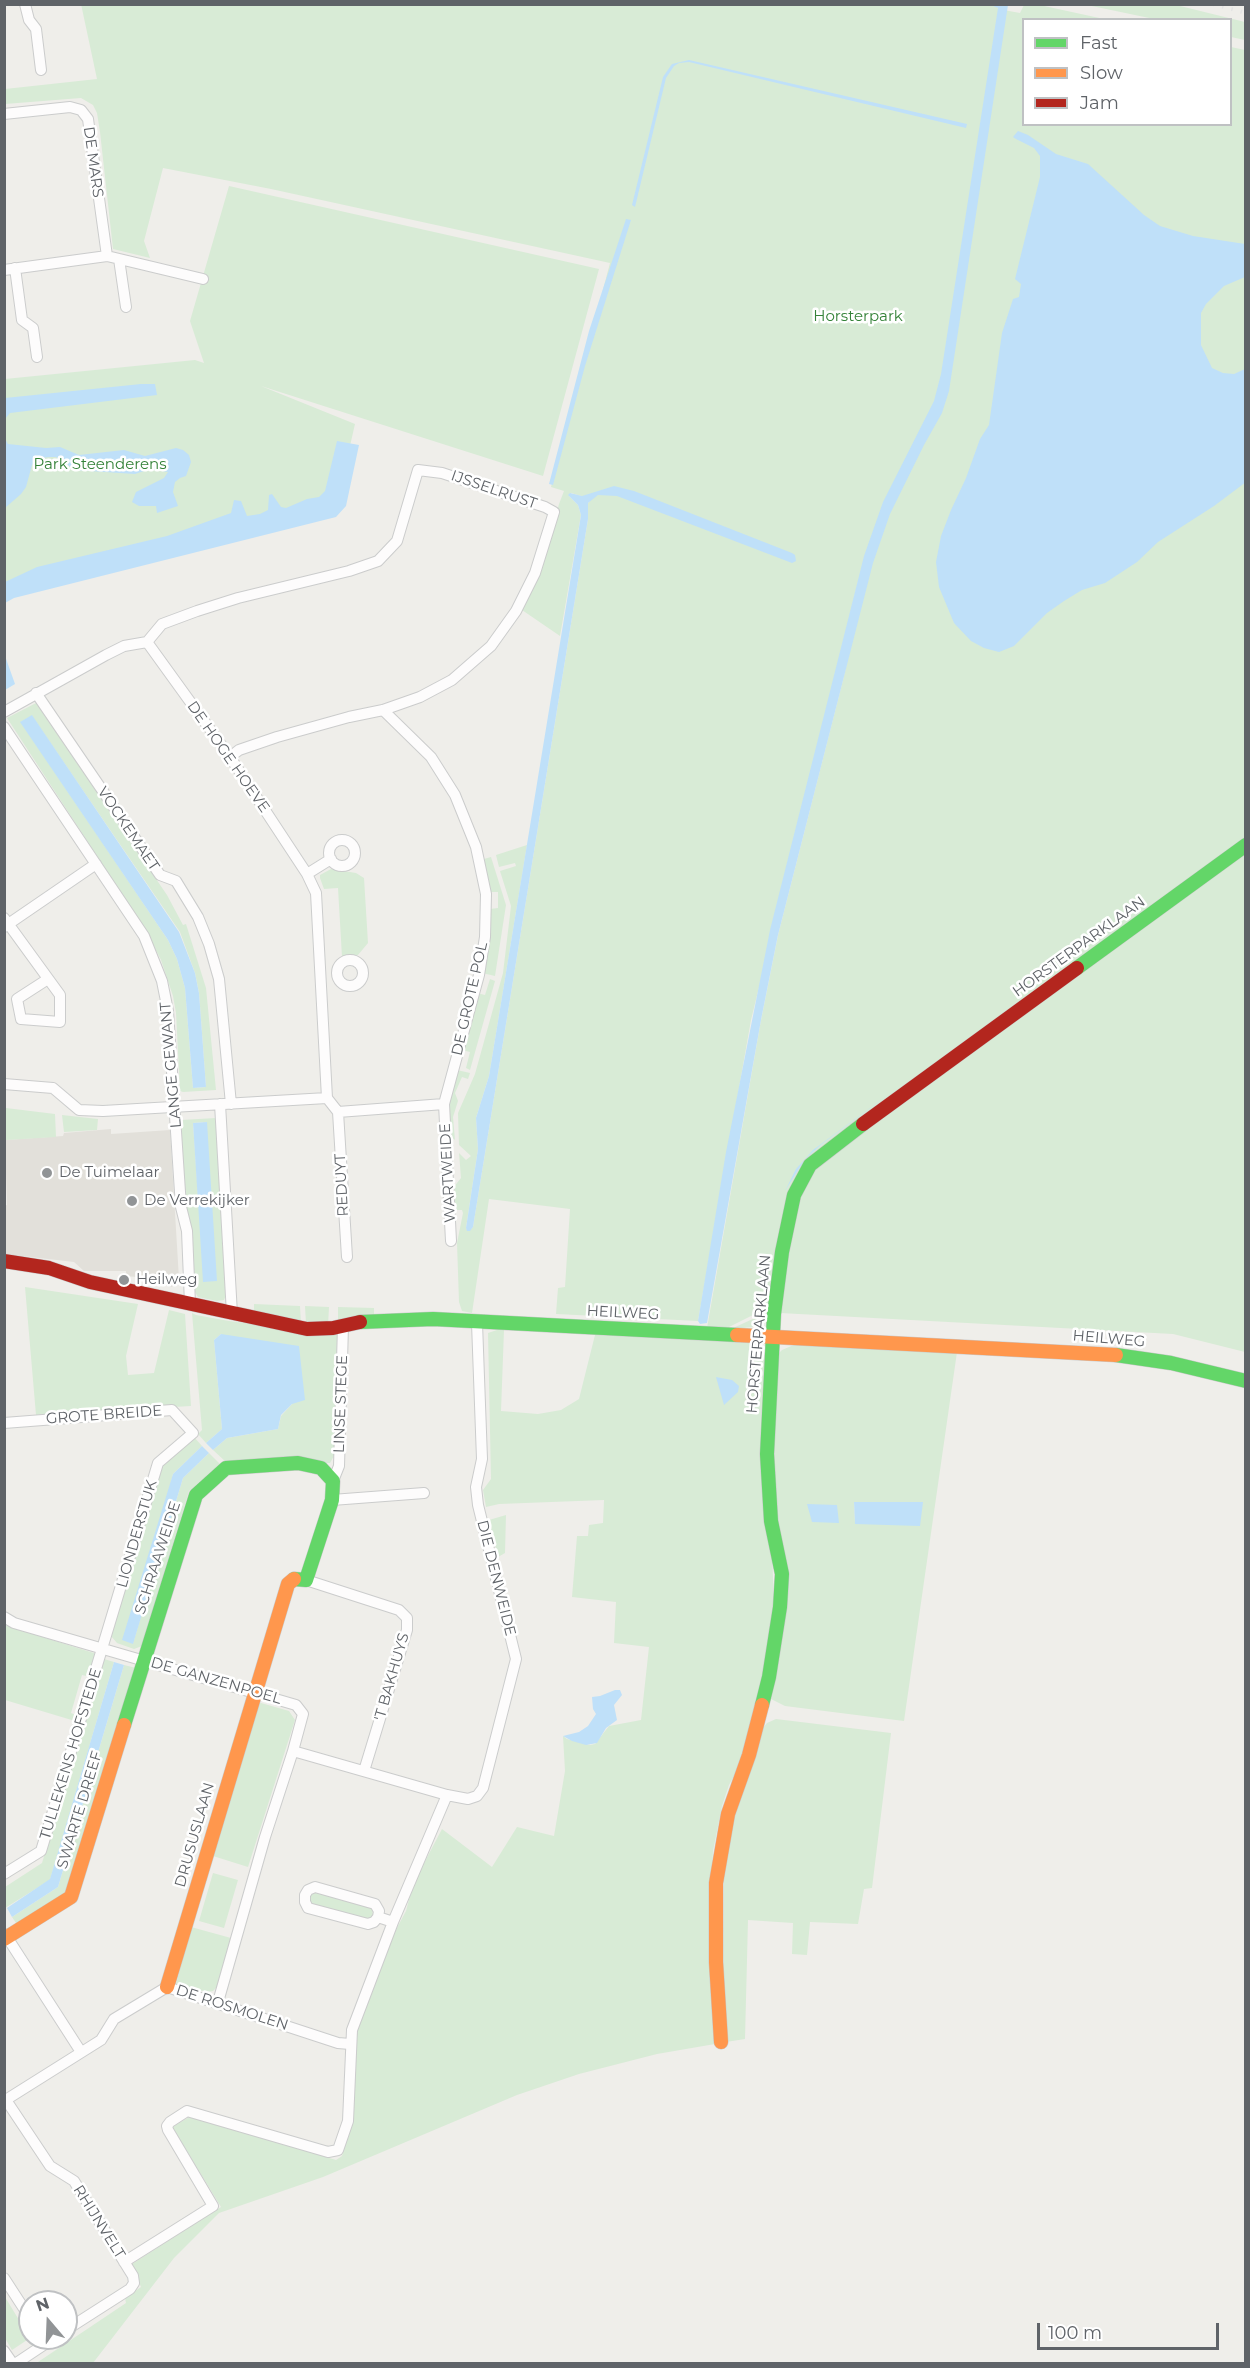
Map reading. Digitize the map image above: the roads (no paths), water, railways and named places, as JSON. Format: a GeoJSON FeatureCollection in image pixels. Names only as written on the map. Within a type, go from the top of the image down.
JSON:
{"type":"FeatureCollection","features":[{"type":"Feature","properties":{"kind":"street"},"geometry":{"type":"LineString","coordinates":[[25,4],[28,20],[36,28],[41,70]]}},
{"type":"Feature","properties":{"kind":"street","name":"DE MARS"},"geometry":{"type":"LineString","coordinates":[[4,114],[70,107],[81,110],[87,119],[107,256]]}},
{"type":"Feature","properties":{"kind":"street"},"geometry":{"type":"LineString","coordinates":[[37,357],[33,328],[22,320],[10,269],[107,256],[203,279]]}},
{"type":"Feature","properties":{"kind":"street"},"geometry":{"type":"LineString","coordinates":[[119,259],[126,307]]}},
{"type":"Feature","properties":{"kind":"street","name":"IJSSELRUST"},"geometry":{"type":"LineString","coordinates":[[147,642],[162,624],[197,611],[238,598],[349,571],[378,561],[397,541],[418,470],[442,473],[554,512],[535,573],[516,611],[491,646],[452,680],[420,697],[384,710],[277,737],[239,750],[230,757]]}},
{"type":"Feature","properties":{"kind":"street"},"geometry":{"type":"LineString","coordinates":[[4,712],[124,646],[147,642]]}},
{"type":"Feature","properties":{"kind":"street","name":"DE HOGE HOEVE"},"geometry":{"type":"LineString","coordinates":[[147,642],[230,757],[307,874],[316,893],[327,1098]]}},
{"type":"Feature","properties":{"kind":"street","name":"VOCKEMAET"},"geometry":{"type":"LineString","coordinates":[[36,693],[160,875],[176,881],[198,916],[215,962],[220,986],[226,1104],[232,1314]]}},
{"type":"Feature","properties":{"kind":"street","name":"DE GROTE POL"},"geometry":{"type":"LineString","coordinates":[[384,710],[431,757],[455,795],[476,847],[486,894],[485,937],[479,975],[444,1104]]}},
{"type":"Feature","properties":{"kind":"street","name":"LANGE GEWANT"},"geometry":{"type":"LineString","coordinates":[[4,728],[144,936],[162,981],[168,1011],[181,1207],[186,1224],[190,1304]]}},
{"type":"Feature","properties":{"kind":"street","name":"HORSTERPARKLAAN"},"geometry":{"type":"LineString","coordinates":[[721,2042],[716,1962],[716,1883],[728,1814],[749,1755],[769,1677],[780,1607],[782,1574],[767,1490],[767,1454],[778,1276],[794,1195],[810,1165],[822,1153],[1245,845]]}},
{"type":"Feature","properties":{"kind":"street"},"geometry":{"type":"LineString","coordinates":[[307,874],[331,859]]}},
{"type":"Feature","properties":{"kind":"street"},"geometry":{"type":"LineString","coordinates":[[48,979],[16,999],[21,1019],[60,1022],[60,995],[48,979],[6,923],[96,864]]}},
{"type":"Feature","properties":{"kind":"street"},"geometry":{"type":"LineString","coordinates":[[322,976],[337,974]]}},
{"type":"Feature","properties":{"kind":"street"},"geometry":{"type":"LineString","coordinates":[[4,1084],[53,1088],[79,1110],[103,1111],[327,1098],[338,1112],[444,1104]]}},
{"type":"Feature","properties":{"kind":"street","name":"WARTWEIDE"},"geometry":{"type":"LineString","coordinates":[[444,1104],[451,1241]]}},
{"type":"Feature","properties":{"kind":"street","name":"REDUYT"},"geometry":{"type":"LineString","coordinates":[[338,1112],[347,1257]]}},
{"type":"Feature","properties":{"kind":"street","name":"HEILWEG"},"geometry":{"type":"LineString","coordinates":[[4,1261],[49,1268],[90,1282],[307,1329],[343,1326],[366,1320],[433,1319],[1115,1354],[1171,1363],[1245,1381]]}},
{"type":"Feature","properties":{"kind":"street","name":"DIE DENWEIDE"},"geometry":{"type":"LineString","coordinates":[[447,1795],[468,1799],[477,1796],[483,1788],[516,1659],[478,1505],[476,1487],[482,1459],[477,1323]]}},
{"type":"Feature","properties":{"kind":"street","name":"LINSE STEGE"},"geometry":{"type":"LineString","coordinates":[[333,1481],[339,1466],[343,1326]]}},
{"type":"Feature","properties":{"kind":"street","name":"GROTE BREIDE"},"geometry":{"type":"LineString","coordinates":[[4,1423],[172,1410],[193,1433]]}},
{"type":"Feature","properties":{"kind":"street","name":"LIONDERSTUK"},"geometry":{"type":"LineString","coordinates":[[103,1650],[158,1463],[193,1433]]}},
{"type":"Feature","properties":{"kind":"street","name":"SCHRAAWEIDE"},"geometry":{"type":"LineString","coordinates":[[143,1660],[196,1495],[226,1468],[298,1463],[321,1468],[333,1481]]}},
{"type":"Feature","properties":{"kind":"street"},"geometry":{"type":"LineString","coordinates":[[254,1692],[288,1584],[293,1579],[306,1580],[332,1500],[333,1481]]}},
{"type":"Feature","properties":{"kind":"street"},"geometry":{"type":"LineString","coordinates":[[332,1500],[424,1493]]}},
{"type":"Feature","properties":{"kind":"street","name":"'T BAKHUYS"},"geometry":{"type":"LineString","coordinates":[[306,1580],[399,1610],[407,1618],[407,1630],[364,1771]]}},
{"type":"Feature","properties":{"kind":"street","name":"DE GANZENPOEL"},"geometry":{"type":"LineString","coordinates":[[4,1617],[10,1622],[296,1705],[303,1714],[293,1751]]}},
{"type":"Feature","properties":{"kind":"street","name":"TULLEKENS HOFSTEDE"},"geometry":{"type":"LineString","coordinates":[[4,1874],[41,1851],[77,1727],[103,1650]]}},
{"type":"Feature","properties":{"kind":"street","name":"SWARTE DREEF"},"geometry":{"type":"LineString","coordinates":[[5,1937],[71,1897],[143,1660]]}},
{"type":"Feature","properties":{"kind":"street","name":"DRUSUSLAAN"},"geometry":{"type":"LineString","coordinates":[[167,1987],[254,1692]]}},
{"type":"Feature","properties":{"kind":"street"},"geometry":{"type":"LineString","coordinates":[[124,2262],[213,2206],[168,2130],[167,2126],[170,2122],[188,2111],[328,2152],[338,2150],[348,2121],[352,2030],[393,1922],[447,1795],[293,1751],[265,1837],[218,2002]]}},
{"type":"Feature","properties":{"kind":"street"},"geometry":{"type":"LineString","coordinates":[[315,1887],[375,1904],[379,1911],[378,1917],[374,1922],[368,1924],[308,1908],[305,1895],[308,1890],[315,1887]]}},
{"type":"Feature","properties":{"kind":"street"},"geometry":{"type":"LineString","coordinates":[[378,1917],[393,1922]]}},
{"type":"Feature","properties":{"kind":"street"},"geometry":{"type":"LineString","coordinates":[[5,1937],[81,2052]]}},
{"type":"Feature","properties":{"kind":"street","name":"DE ROSMOLEN"},"geometry":{"type":"LineString","coordinates":[[5,2100],[101,2040],[114,2019],[167,1987],[338,2043],[351,2044]]}},
{"type":"Feature","properties":{"kind":"street","name":"RHIJNVELT"},"geometry":{"type":"LineString","coordinates":[[5,2100],[50,2166],[74,2181],[135,2283],[130,2289],[78,2322]]}},
{"type":"Feature","properties":{"kind":"street"},"geometry":{"type":"LineString","coordinates":[[4,2278],[18,2300]]}},
{"type":"Feature","properties":{"kind":"street"},"geometry":{"type":"LineString","coordinates":[[4,2351],[14,2364],[33,2350]]}},
{"type":"Feature","properties":{"kind":"water"},"geometry":{"type":"Polygon","coordinates":[[[991,5],[1008,5],[949,391],[942,413],[890,514],[873,563],[778,935],[707,1323],[700,1324],[698,1321],[726,1152],[770,930],[864,556],[883,502],[934,401],[941,374],[998,8],[991,5]]]}},
{"type":"Feature","properties":{"kind":"water"},"geometry":{"type":"Polygon","coordinates":[[[689,60],[967,124],[966,128],[689,62],[679,63],[674,66],[666,78],[635,207],[632,205],[663,77],[672,64],[689,60]]]}},
{"type":"Feature","properties":{"kind":"water"},"geometry":{"type":"Polygon","coordinates":[[[1018,131],[1056,154],[1088,164],[1144,215],[1160,226],[1193,236],[1245,244],[1245,277],[1224,286],[1206,304],[1201,313],[1201,345],[1212,368],[1223,373],[1234,374],[1245,369],[1246,482],[1214,506],[1158,542],[1137,562],[1105,583],[1082,590],[1064,601],[1047,613],[1014,646],[999,652],[971,641],[954,623],[939,587],[936,562],[941,536],[951,510],[980,439],[989,425],[1002,333],[1013,299],[1019,297],[1021,284],[1015,279],[1040,177],[1040,156],[1034,148],[1013,137],[1018,131]]]}},
{"type":"Feature","properties":{"kind":"water"},"geometry":{"type":"Polygon","coordinates":[[[626,219],[631,220],[585,366],[553,485],[549,484],[589,331],[626,219]]]}},
{"type":"Feature","properties":{"kind":"water"},"geometry":{"type":"Polygon","coordinates":[[[155,384],[157,395],[10,413],[5,419],[5,398],[155,384]]]}},
{"type":"Feature","properties":{"kind":"water"},"geometry":{"type":"Polygon","coordinates":[[[4,437],[8,444],[46,448],[60,447],[79,455],[124,450],[145,456],[176,448],[189,455],[191,462],[186,476],[175,482],[173,492],[178,506],[157,513],[156,506],[139,506],[132,502],[136,492],[164,478],[168,472],[150,469],[135,474],[75,470],[56,457],[40,458],[32,465],[26,487],[5,508],[4,437]]]}},
{"type":"Feature","properties":{"kind":"water"},"geometry":{"type":"Polygon","coordinates":[[[337,441],[359,445],[346,506],[336,517],[14,598],[5,603],[5,582],[37,567],[167,536],[231,513],[234,500],[241,501],[247,516],[268,510],[269,495],[272,494],[281,507],[286,508],[307,499],[319,497],[325,491],[337,441]]]}},
{"type":"Feature","properties":{"kind":"water"},"geometry":{"type":"Polygon","coordinates":[[[614,486],[634,491],[792,553],[796,561],[792,563],[617,496],[598,495],[588,503],[588,519],[473,1227],[467,1231],[478,1149],[476,1118],[489,1076],[581,515],[578,505],[568,495],[570,493],[582,496],[614,486]]]}},
{"type":"Feature","properties":{"kind":"water"},"geometry":{"type":"Polygon","coordinates":[[[4,653],[15,684],[5,690],[4,690],[4,653]]]}},
{"type":"Feature","properties":{"kind":"water"},"geometry":{"type":"Polygon","coordinates":[[[32,715],[179,932],[195,973],[199,993],[206,1087],[193,1088],[185,988],[177,959],[168,940],[20,722],[32,715]]]}},
{"type":"Feature","properties":{"kind":"water"},"geometry":{"type":"Polygon","coordinates":[[[897,1088],[805,1159],[785,1191],[796,1169],[813,1150],[897,1088]]]}},
{"type":"Feature","properties":{"kind":"water"},"geometry":{"type":"Polygon","coordinates":[[[207,1122],[217,1281],[203,1282],[193,1123],[207,1122]]]}},
{"type":"Feature","properties":{"kind":"water"},"geometry":{"type":"Polygon","coordinates":[[[221,1334],[299,1346],[305,1400],[292,1404],[281,1415],[278,1429],[227,1438],[213,1450],[206,1443],[222,1429],[214,1340],[221,1334]]]}},
{"type":"Feature","properties":{"kind":"water"},"geometry":{"type":"Polygon","coordinates":[[[716,1377],[732,1380],[739,1386],[738,1392],[724,1405],[716,1377]]]}},
{"type":"Feature","properties":{"kind":"water"},"geometry":{"type":"Polygon","coordinates":[[[202,1446],[209,1453],[183,1478],[133,1644],[122,1640],[173,1474],[202,1446]]]}},
{"type":"Feature","properties":{"kind":"water"},"geometry":{"type":"Polygon","coordinates":[[[854,1502],[923,1502],[920,1526],[855,1524],[854,1502]]]}},
{"type":"Feature","properties":{"kind":"water"},"geometry":{"type":"Polygon","coordinates":[[[807,1504],[837,1505],[839,1523],[812,1522],[807,1504]]]}},
{"type":"Feature","properties":{"kind":"water"},"geometry":{"type":"Polygon","coordinates":[[[114,1662],[124,1665],[58,1887],[12,1917],[7,1908],[50,1879],[114,1662]]]}},
{"type":"Feature","properties":{"kind":"water"},"geometry":{"type":"Polygon","coordinates":[[[620,1690],[622,1695],[614,1705],[617,1720],[606,1728],[597,1743],[586,1745],[563,1736],[579,1732],[588,1726],[596,1714],[592,1697],[620,1690]]]}},
{"type":"Feature","properties":{"kind":"railway"},"geometry":{"type":"LineString","coordinates":[[1213,4],[1246,13]]}},
{"type":"Feature","properties":{"kind":"place","name":"De Tuimelaar"},"geometry":{"type":"Point","coordinates":[47,1173]}},
{"type":"Feature","properties":{"kind":"place","name":"De Verrekijker"},"geometry":{"type":"Point","coordinates":[132,1201]}},
{"type":"Feature","properties":{"kind":"place","name":"Heilweg"},"geometry":{"type":"Point","coordinates":[124,1280]}},
{"type":"Feature","properties":{"kind":"park label","name":"Horsterpark"},"geometry":{"type":"Point","coordinates":[858,317]}},
{"type":"Feature","properties":{"kind":"park label","name":"Park Steenderens"},"geometry":{"type":"Point","coordinates":[100,465]}}]}
